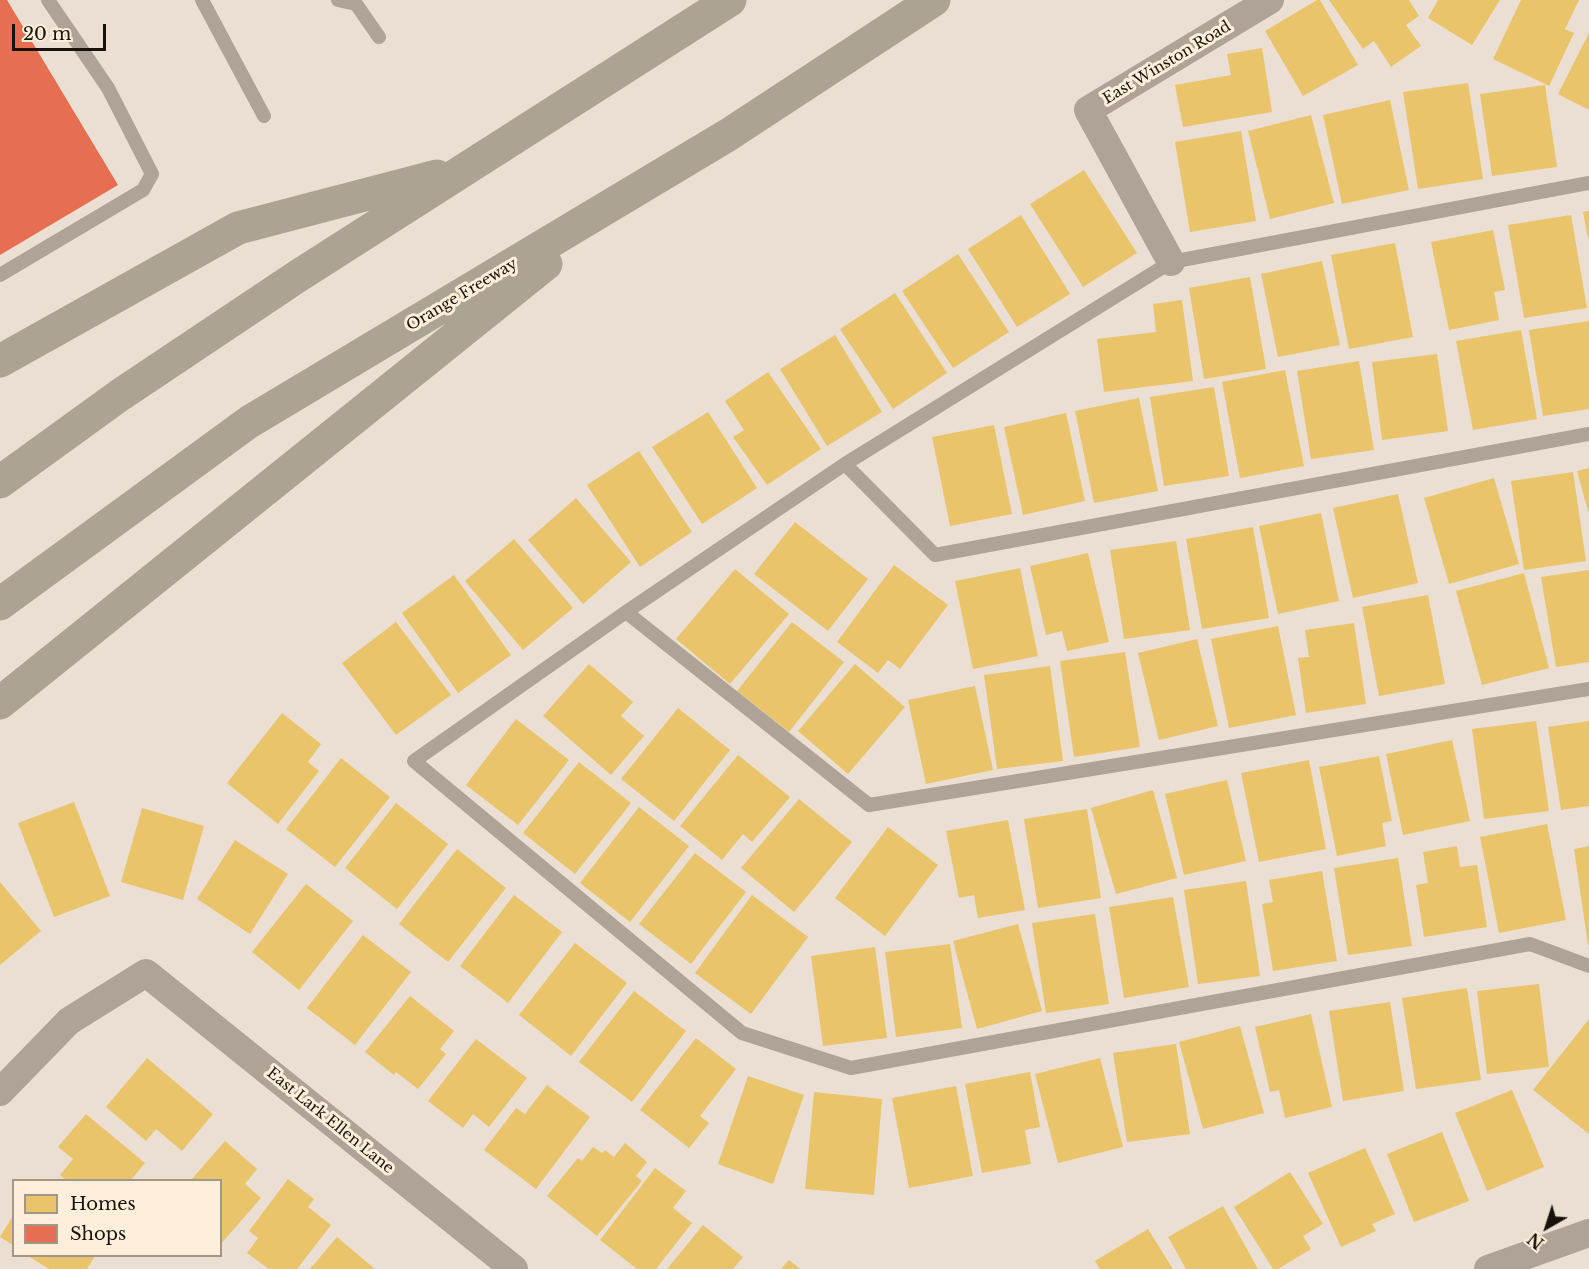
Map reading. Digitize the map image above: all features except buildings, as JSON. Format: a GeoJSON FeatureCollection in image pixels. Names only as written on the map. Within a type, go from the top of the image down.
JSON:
{"type":"FeatureCollection","features":[{"type":"Feature","properties":{"kind":"highway"},"geometry":{"type":"LineString","coordinates":[[0,482],[130,388],[298,276],[730,0]]}},
{"type":"Feature","properties":{"kind":"highway","name":"Orange Freeway"},"geometry":{"type":"LineString","coordinates":[[0,604],[249,422],[728,135],[934,0]]}},
{"type":"Feature","properties":{"kind":"highway"},"geometry":{"type":"LineString","coordinates":[[0,361],[238,228],[465,169]]}},
{"type":"Feature","properties":{"kind":"highway"},"geometry":{"type":"LineString","coordinates":[[0,703],[642,187]]}},
{"type":"Feature","properties":{"kind":"street","name":"East Winston Road"},"geometry":{"type":"LineString","coordinates":[[1171,262],[1088,110],[1270,0]]}},
{"type":"Feature","properties":{"kind":"street","name":"East Lark Ellen Lane"},"geometry":{"type":"LineString","coordinates":[[0,1092],[69,1021],[146,973],[514,1269]]}},
{"type":"Feature","properties":{"kind":"street"},"geometry":{"type":"LineString","coordinates":[[1488,1269],[1589,1233]]}},
{"type":"Feature","properties":{"kind":"lane"},"geometry":{"type":"LineString","coordinates":[[0,275],[143,190],[152,174],[108,88],[48,0]]}},
{"type":"Feature","properties":{"kind":"lane"},"geometry":{"type":"LineString","coordinates":[[202,0],[264,116]]}},
{"type":"Feature","properties":{"kind":"lane"},"geometry":{"type":"LineString","coordinates":[[338,0],[356,4],[379,37]]}},
{"type":"Feature","properties":{"kind":"lane"},"geometry":{"type":"LineString","coordinates":[[1589,183],[1171,262],[845,464],[626,612],[414,761],[742,1033],[851,1068],[1530,944],[1589,966]]}},
{"type":"Feature","properties":{"kind":"lane"},"geometry":{"type":"LineString","coordinates":[[845,464],[935,555],[1589,434]]}},
{"type":"Feature","properties":{"kind":"lane"},"geometry":{"type":"LineString","coordinates":[[626,612],[869,805],[1589,689]]}}]}
